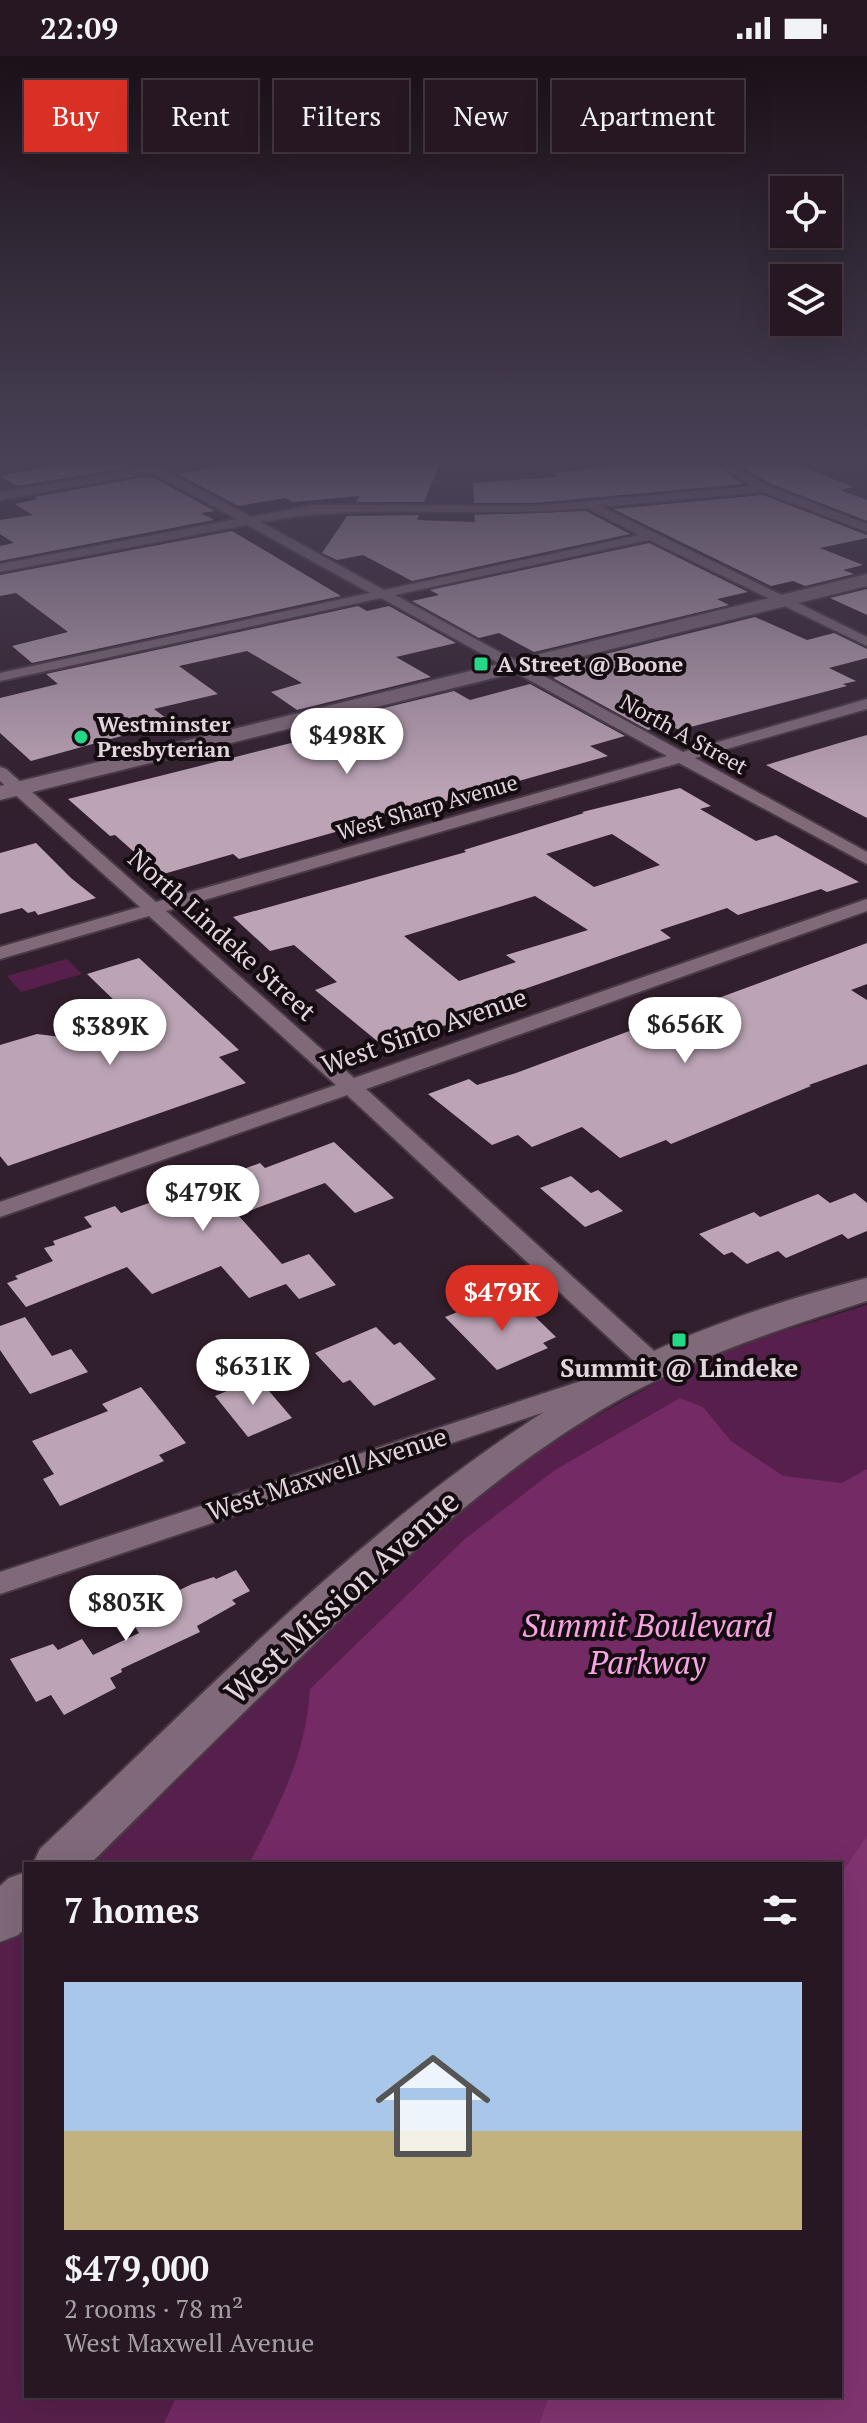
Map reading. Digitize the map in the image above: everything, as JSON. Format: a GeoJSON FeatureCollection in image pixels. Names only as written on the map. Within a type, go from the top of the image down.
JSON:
{"type":"FeatureCollection","features":[{"type":"Feature","properties":{"kind":"main road"},"geometry":{"type":"LineString","coordinates":[[9,791],[867,580]]}},
{"type":"Feature","properties":{"kind":"main road","name":"West Mission Avenue"},"geometry":{"type":"LineString","coordinates":[[59,1862],[317,1614],[449,1496],[556,1422],[655,1366],[732,1333],[867,1289]]}},
{"type":"Feature","properties":{"kind":"main road"},"geometry":{"type":"LineString","coordinates":[[0,1919],[24,1896]]}},
{"type":"Feature","properties":{"kind":"street","name":"North A Street"},"geometry":{"type":"LineString","coordinates":[[345,573],[867,859]]}},
{"type":"Feature","properties":{"kind":"street"},"geometry":{"type":"LineString","coordinates":[[0,677],[473,573]]}},
{"type":"Feature","properties":{"kind":"street"},"geometry":{"type":"LineString","coordinates":[[726,573],[867,642]]}},
{"type":"Feature","properties":{"kind":"street","name":"West Sharp Avenue"},"geometry":{"type":"LineString","coordinates":[[0,953],[867,704]]}},
{"type":"Feature","properties":{"kind":"street","name":"North Lindeke Street"},"geometry":{"type":"LineString","coordinates":[[0,772],[9,791],[151,910],[351,1087],[655,1366]]}},
{"type":"Feature","properties":{"kind":"street","name":"West Sinto Avenue"},"geometry":{"type":"LineString","coordinates":[[0,1210],[867,905]]}},
{"type":"Feature","properties":{"kind":"street","name":"West Maxwell Avenue"},"geometry":{"type":"LineString","coordinates":[[0,1583],[655,1366]]}},
{"type":"Feature","properties":{"kind":"green space"},"geometry":{"type":"Polygon","coordinates":[[[67,959],[82,974],[21,992],[7,976],[67,959]]]}},
{"type":"Feature","properties":{"kind":"green space","name":"Summit Boulevard Parkway"},"geometry":{"type":"Polygon","coordinates":[[[867,1305],[867,1835],[842,1872],[842,1862],[84,1862],[400,1561],[492,1482],[580,1425],[667,1377],[742,1344],[867,1305]]]}},
{"type":"Feature","properties":{"kind":"green space","name":"Summit Boulevard Parkway"},"geometry":{"type":"Polygon","coordinates":[[[680,1398],[703,1407],[731,1441],[783,1476],[842,1483],[867,1469],[867,1835],[842,1872],[842,1862],[250,1862],[297,1758],[310,1689],[466,1538],[555,1470],[680,1398]]]}},
{"type":"Feature","properties":{"kind":"green space"},"geometry":{"type":"Polygon","coordinates":[[[24,1919],[24,2398],[548,2398],[539,2423],[0,2423],[0,1942],[24,1919]]]}},
{"type":"Feature","properties":{"kind":"green space"},"geometry":{"type":"Polygon","coordinates":[[[176,2398],[548,2398],[539,2423],[164,2423],[176,2398]]]}},
{"type":"Feature","properties":{"kind":"shaded area"},"geometry":{"type":"Polygon","coordinates":[[[867,1835],[867,2423],[539,2423],[548,2398],[842,2398],[842,1872],[867,1835]]]}},
{"type":"Feature","properties":{"kind":"building"},"geometry":{"type":"Polygon","coordinates":[[[303,573],[341,596],[32,663],[12,646],[68,632],[16,593],[0,596],[0,575],[303,573]]]}},
{"type":"Feature","properties":{"kind":"building"},"geometry":{"type":"Polygon","coordinates":[[[398,573],[447,573],[412,581],[398,573]]]}},
{"type":"Feature","properties":{"kind":"building"},"geometry":{"type":"Polygon","coordinates":[[[507,573],[711,573],[748,592],[717,599],[729,605],[534,652],[499,633],[479,638],[412,601],[439,595],[430,590],[507,573]]]}},
{"type":"Feature","properties":{"kind":"building"},"geometry":{"type":"Polygon","coordinates":[[[745,573],[854,574],[805,586],[793,581],[771,586],[745,573]]]}},
{"type":"Feature","properties":{"kind":"building"},"geometry":{"type":"Polygon","coordinates":[[[867,589],[867,615],[830,598],[867,589]]]}},
{"type":"Feature","properties":{"kind":"building"},"geometry":{"type":"Polygon","coordinates":[[[358,606],[367,611],[389,606],[456,643],[396,657],[431,677],[297,710],[271,692],[302,683],[247,651],[179,666],[218,694],[154,709],[170,721],[155,724],[158,726],[31,761],[0,733],[0,698],[58,684],[46,674],[358,606]]]}},
{"type":"Feature","properties":{"kind":"building"},"geometry":{"type":"Polygon","coordinates":[[[755,617],[807,640],[834,633],[867,649],[867,658],[829,668],[856,681],[843,684],[847,686],[679,730],[668,724],[648,730],[553,678],[570,673],[557,666],[755,617]]]}},
{"type":"Feature","properties":{"kind":"building"},"geometry":{"type":"Polygon","coordinates":[[[530,684],[625,736],[590,746],[608,756],[239,859],[233,854],[160,875],[68,799],[331,733],[318,724],[454,691],[470,700],[530,684]]]}},
{"type":"Feature","properties":{"kind":"building"},"geometry":{"type":"Polygon","coordinates":[[[867,735],[867,818],[766,765],[839,743],[867,735]]]}},
{"type":"Feature","properties":{"kind":"building"},"geometry":{"type":"Polygon","coordinates":[[[680,788],[711,806],[700,809],[756,841],[776,835],[859,882],[827,892],[821,889],[738,915],[727,908],[660,930],[671,938],[464,1010],[472,1017],[382,1045],[315,990],[337,982],[294,945],[270,951],[233,917],[466,852],[464,850],[582,812],[680,788]],[[612,834],[546,854],[594,887],[660,865],[612,834]],[[535,896],[404,936],[459,981],[516,962],[506,955],[588,930],[535,896]]]}},
{"type":"Feature","properties":{"kind":"building"},"geometry":{"type":"Polygon","coordinates":[[[36,843],[96,898],[38,915],[35,911],[28,913],[22,908],[0,914],[0,853],[36,843]]]}},
{"type":"Feature","properties":{"kind":"building"},"geometry":{"type":"Polygon","coordinates":[[[867,943],[867,984],[851,990],[867,1000],[867,1064],[809,1085],[671,1144],[666,1140],[620,1158],[582,1127],[532,1147],[518,1135],[492,1145],[428,1094],[469,1079],[477,1085],[516,1073],[867,943]]]}},
{"type":"Feature","properties":{"kind":"building"},"geometry":{"type":"Polygon","coordinates":[[[139,958],[239,1050],[219,1057],[246,1083],[8,1166],[0,1156],[0,1045],[37,1034],[101,1042],[78,1020],[120,1006],[87,974],[139,958]]]}},
{"type":"Feature","properties":{"kind":"building"},"geometry":{"type":"Polygon","coordinates":[[[334,1142],[394,1198],[355,1213],[325,1183],[238,1215],[282,1264],[309,1254],[336,1285],[299,1299],[286,1284],[249,1298],[221,1266],[152,1294],[127,1267],[26,1307],[7,1283],[18,1279],[15,1276],[53,1261],[44,1248],[55,1245],[53,1241],[92,1227],[84,1217],[115,1206],[121,1213],[260,1163],[265,1168],[334,1142]]]}},
{"type":"Feature","properties":{"kind":"building"},"geometry":{"type":"Polygon","coordinates":[[[571,1176],[591,1193],[598,1190],[623,1211],[585,1227],[540,1188],[571,1176]]]}},
{"type":"Feature","properties":{"kind":"building"},"geometry":{"type":"Polygon","coordinates":[[[855,1193],[867,1203],[867,1231],[848,1239],[842,1234],[786,1258],[778,1251],[747,1264],[732,1252],[724,1255],[699,1234],[754,1212],[760,1217],[818,1194],[830,1203],[855,1193]]]}},
{"type":"Feature","properties":{"kind":"building"},"geometry":{"type":"Polygon","coordinates":[[[485,1301],[498,1314],[522,1304],[556,1337],[543,1343],[548,1348],[497,1370],[445,1317],[485,1301]]]}},
{"type":"Feature","properties":{"kind":"building"},"geometry":{"type":"Polygon","coordinates":[[[25,1317],[52,1356],[71,1349],[88,1372],[30,1394],[0,1350],[0,1326],[25,1317]]]}},
{"type":"Feature","properties":{"kind":"building"},"geometry":{"type":"Polygon","coordinates":[[[376,1327],[394,1345],[400,1342],[436,1379],[374,1406],[350,1380],[343,1383],[315,1353],[376,1327]]]}},
{"type":"Feature","properties":{"kind":"building"},"geometry":{"type":"Polygon","coordinates":[[[258,1378],[292,1418],[248,1437],[215,1396],[258,1378]]]}},
{"type":"Feature","properties":{"kind":"building"},"geometry":{"type":"Polygon","coordinates":[[[141,1387],[186,1443],[159,1455],[164,1461],[60,1506],[43,1479],[54,1474],[32,1441],[108,1411],[102,1404],[141,1387]]]}},
{"type":"Feature","properties":{"kind":"building"},"geometry":{"type":"Polygon","coordinates":[[[236,1570],[250,1591],[232,1600],[236,1604],[197,1626],[200,1632],[121,1669],[122,1672],[110,1678],[116,1688],[64,1715],[51,1695],[36,1702],[10,1659],[53,1644],[58,1650],[82,1639],[93,1655],[139,1633],[123,1608],[159,1592],[163,1598],[192,1584],[216,1579],[236,1570]]]}},
{"type":"Feature","properties":{"kind":"place","name":"A Street @ Boone"},"geometry":{"type":"Point","coordinates":[481,664]}},
{"type":"Feature","properties":{"kind":"place","name":"Westminster Presbyterian"},"geometry":{"type":"Point","coordinates":[81,737]}},
{"type":"Feature","properties":{"kind":"place","name":"Summit @ Lindeke"},"geometry":{"type":"Point","coordinates":[679,1340]}}]}
